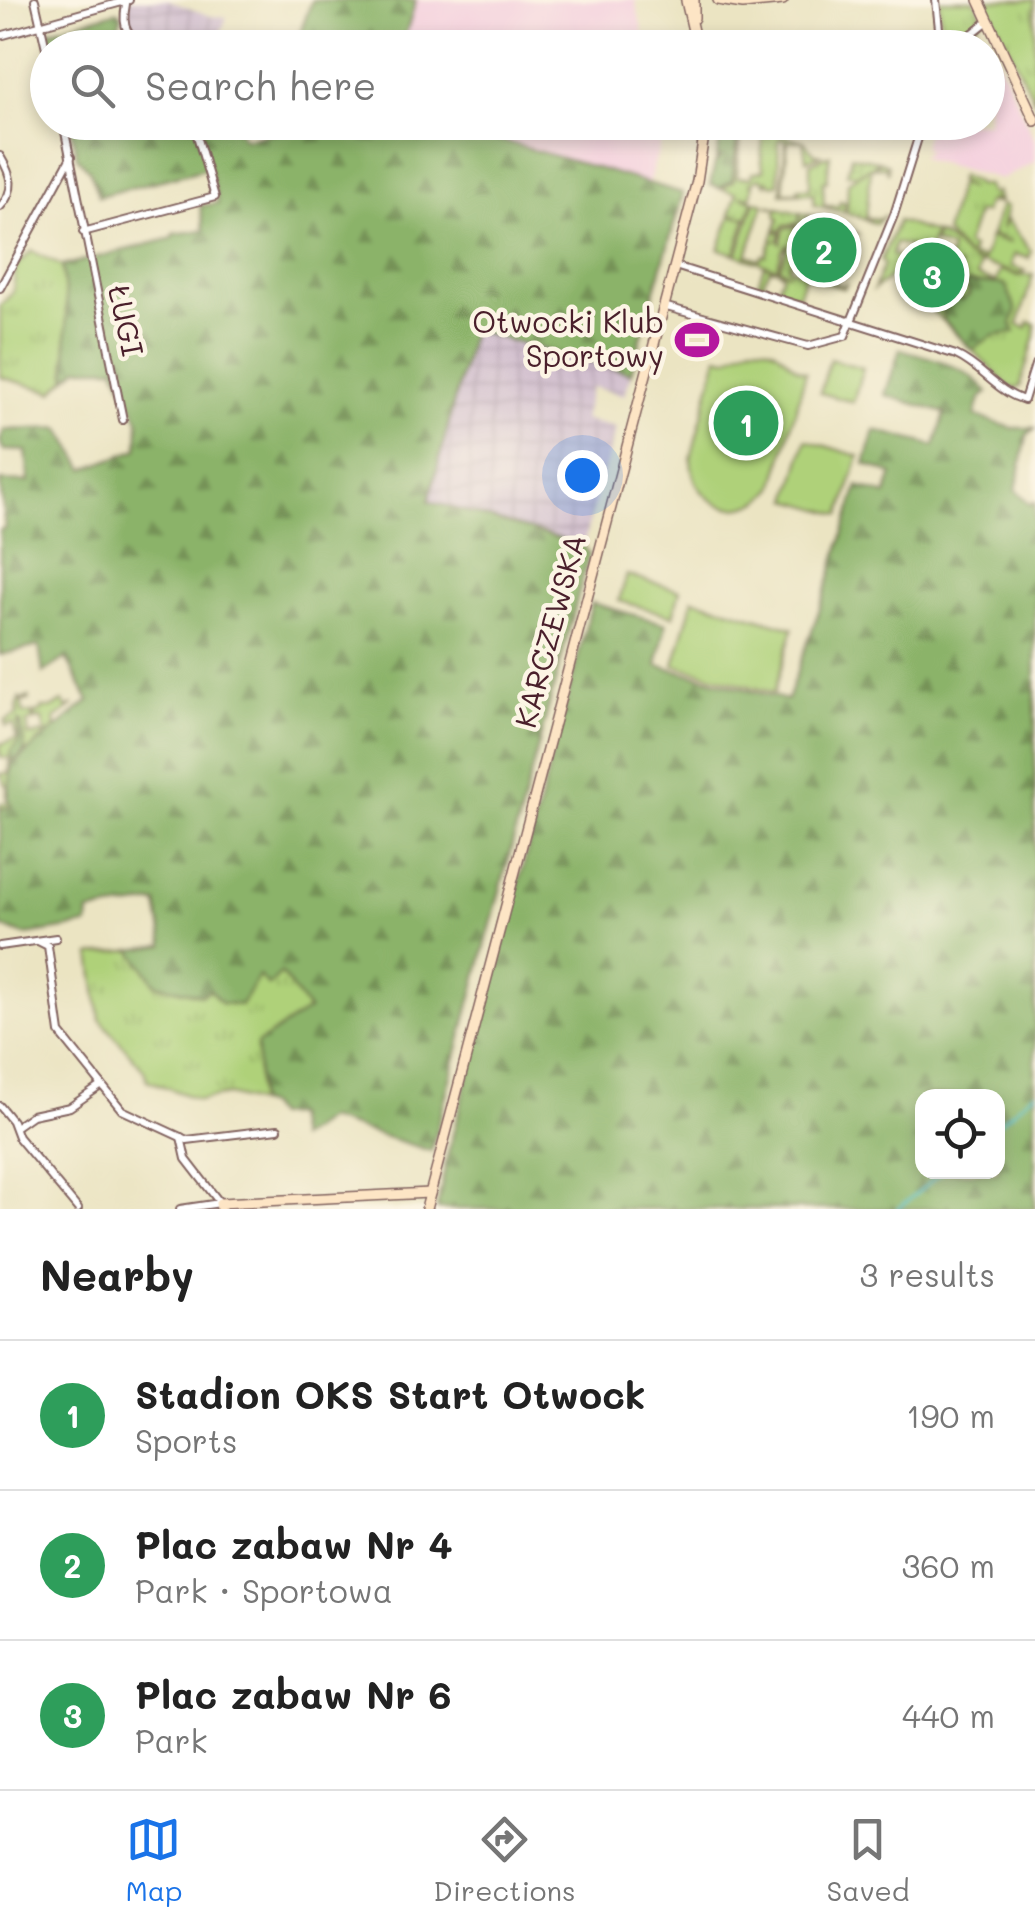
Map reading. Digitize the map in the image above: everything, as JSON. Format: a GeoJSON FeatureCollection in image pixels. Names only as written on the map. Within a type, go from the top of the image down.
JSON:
{"type":"FeatureCollection","features":[{"type":"Feature","properties":{"kind":"main road"},"geometry":{"type":"LineString","coordinates":[[693,20],[694,0],[685,0],[695,30]]}},
{"type":"Feature","properties":{"kind":"main road"},"geometry":{"type":"LineString","coordinates":[[707,0],[743,4],[783,0]]}},
{"type":"Feature","properties":{"kind":"main road"},"geometry":{"type":"LineString","coordinates":[[979,0],[994,30]]}},
{"type":"Feature","properties":{"kind":"main road"},"geometry":{"type":"LineString","coordinates":[[1005,55],[1035,121]]}},
{"type":"Feature","properties":{"kind":"main road","name":"KARCZEWSKA"},"geometry":{"type":"LineString","coordinates":[[426,1209],[700,169],[704,140]]}},
{"type":"Feature","properties":{"kind":"main road"},"geometry":{"type":"LineString","coordinates":[[220,1206],[430,1193]]}},
{"type":"Feature","properties":{"kind":"street"},"geometry":{"type":"LineString","coordinates":[[35,0],[41,30]]}},
{"type":"Feature","properties":{"kind":"street"},"geometry":{"type":"LineString","coordinates":[[936,0],[939,30]]}},
{"type":"Feature","properties":{"kind":"street"},"geometry":{"type":"LineString","coordinates":[[0,36],[128,1]]}},
{"type":"Feature","properties":{"kind":"street"},"geometry":{"type":"LineString","coordinates":[[125,30],[128,1]]}},
{"type":"Feature","properties":{"kind":"street"},"geometry":{"type":"LineString","coordinates":[[976,30],[989,20]]}},
{"type":"Feature","properties":{"kind":"street","name":"ŁUGI"},"geometry":{"type":"LineString","coordinates":[[67,140],[123,420]]}},
{"type":"Feature","properties":{"kind":"street"},"geometry":{"type":"LineString","coordinates":[[84,232],[215,197],[198,140]]}},
{"type":"Feature","properties":{"kind":"street"},"geometry":{"type":"LineString","coordinates":[[663,306],[808,346],[845,336],[894,215],[917,140]]}},
{"type":"Feature","properties":{"kind":"street"},"geometry":{"type":"LineString","coordinates":[[0,156],[12,186],[0,207]]}},
{"type":"Feature","properties":{"kind":"street"},"geometry":{"type":"LineString","coordinates":[[0,288],[71,157]]}},
{"type":"Feature","properties":{"kind":"street"},"geometry":{"type":"LineString","coordinates":[[673,265],[956,355],[980,368],[1000,389],[1024,400],[1035,365]]}},
{"type":"Feature","properties":{"kind":"street"},"geometry":{"type":"LineString","coordinates":[[0,946],[56,938]]}},
{"type":"Feature","properties":{"kind":"street"},"geometry":{"type":"LineString","coordinates":[[38,941],[48,946],[60,1032],[122,1110],[187,1140],[278,1128]]}},
{"type":"Feature","properties":{"kind":"street"},"geometry":{"type":"LineString","coordinates":[[15,1127],[32,1115],[67,1109],[102,1086]]}},
{"type":"Feature","properties":{"kind":"street"},"geometry":{"type":"LineString","coordinates":[[0,1106],[18,1137],[48,1168],[78,1209]]}},
{"type":"Feature","properties":{"kind":"street"},"geometry":{"type":"LineString","coordinates":[[180,1136],[186,1159],[218,1196],[220,1206],[180,1209]]}},
{"type":"Feature","properties":{"kind":"street"},"geometry":{"type":"LineString","coordinates":[[376,1194],[376,1209]]}},
{"type":"Feature","properties":{"kind":"shaded area"},"geometry":{"type":"Polygon","coordinates":[[[129,0],[168,0],[210,16],[227,17],[222,30],[130,30],[125,19],[129,0]]]}},
{"type":"Feature","properties":{"kind":"shaded area"},"geometry":{"type":"Polygon","coordinates":[[[416,0],[635,0],[642,30],[407,30],[416,0]]]}},
{"type":"Feature","properties":{"kind":"shaded area"},"geometry":{"type":"Polygon","coordinates":[[[1005,75],[1035,141],[1035,162],[1001,179],[924,159],[920,155],[927,149],[923,147],[925,140],[1005,140],[1005,75]]]}},
{"type":"Feature","properties":{"kind":"shaded area"},"geometry":{"type":"Polygon","coordinates":[[[499,140],[662,140],[648,184],[499,140]]]}},
{"type":"Feature","properties":{"kind":"shaded area"},"geometry":{"type":"Polygon","coordinates":[[[472,330],[631,373],[625,395],[591,387],[583,420],[616,428],[583,545],[429,501],[472,330]]]}},
{"type":"Feature","properties":{"kind":"green space"},"geometry":{"type":"Polygon","coordinates":[[[312,0],[416,0],[407,30],[301,30],[312,0]]]}},
{"type":"Feature","properties":{"kind":"green space"},"geometry":{"type":"Polygon","coordinates":[[[939,0],[974,0],[981,13],[980,22],[971,30],[942,30],[939,0]]]}},
{"type":"Feature","properties":{"kind":"green space"},"geometry":{"type":"Polygon","coordinates":[[[986,0],[1035,0],[1035,102],[1005,40],[1005,30],[1000,30],[986,0]]]}},
{"type":"Feature","properties":{"kind":"green space"},"geometry":{"type":"Polygon","coordinates":[[[118,11],[122,16],[117,30],[52,30],[118,11]]]}},
{"type":"Feature","properties":{"kind":"green space"},"geometry":{"type":"Polygon","coordinates":[[[74,140],[500,140],[683,193],[631,373],[472,330],[429,501],[583,545],[589,554],[431,1151],[327,1119],[298,1139],[294,1115],[275,1116],[268,1106],[258,1103],[257,1044],[308,1010],[281,973],[269,986],[259,976],[241,1005],[221,1003],[210,990],[201,995],[156,984],[132,950],[164,945],[157,903],[89,912],[88,925],[33,934],[24,935],[0,926],[0,809],[10,807],[10,753],[19,741],[18,721],[25,750],[14,763],[89,701],[66,658],[43,673],[39,646],[0,655],[0,530],[5,528],[0,481],[29,482],[26,451],[3,450],[0,441],[4,430],[60,428],[85,469],[138,449],[139,420],[115,368],[79,368],[67,378],[62,266],[173,238],[174,234],[204,230],[200,206],[218,203],[209,168],[99,196],[90,171],[77,157],[74,140]]]}},
{"type":"Feature","properties":{"kind":"green space"},"geometry":{"type":"Polygon","coordinates":[[[720,140],[737,140],[732,180],[720,188],[710,185],[715,164],[723,155],[716,161],[720,140]]]}},
{"type":"Feature","properties":{"kind":"green space"},"geometry":{"type":"Polygon","coordinates":[[[739,140],[737,177],[752,178],[752,173],[764,170],[763,140],[779,140],[778,184],[766,180],[766,184],[760,178],[749,184],[753,184],[751,197],[740,196],[753,200],[748,217],[742,217],[746,219],[735,254],[719,249],[731,216],[741,217],[730,214],[737,193],[721,189],[733,181],[739,140]]]}},
{"type":"Feature","properties":{"kind":"green space"},"geometry":{"type":"Polygon","coordinates":[[[786,140],[804,141],[821,155],[806,160],[803,141],[788,141],[783,192],[810,188],[810,163],[830,155],[827,181],[823,181],[824,206],[845,202],[844,212],[814,205],[813,193],[781,194],[786,140]]]}},
{"type":"Feature","properties":{"kind":"green space"},"geometry":{"type":"Polygon","coordinates":[[[851,156],[879,161],[872,167],[882,162],[888,165],[888,173],[886,167],[871,168],[866,218],[881,219],[876,224],[847,213],[848,182],[871,167],[847,174],[851,156]]]}},
{"type":"Feature","properties":{"kind":"green space"},"geometry":{"type":"Polygon","coordinates":[[[960,176],[976,185],[987,185],[990,193],[995,194],[996,190],[999,202],[990,198],[996,203],[987,202],[984,213],[977,212],[966,245],[972,248],[970,254],[982,258],[981,263],[970,259],[945,233],[959,183],[970,188],[958,181],[960,176]]]}},
{"type":"Feature","properties":{"kind":"green space"},"geometry":{"type":"Polygon","coordinates":[[[755,201],[764,204],[747,255],[760,259],[766,256],[775,231],[781,233],[781,243],[784,228],[795,229],[799,223],[775,230],[777,209],[766,205],[800,213],[799,221],[802,213],[823,220],[805,218],[789,268],[803,273],[807,269],[798,296],[776,289],[783,275],[778,270],[790,273],[779,268],[789,243],[782,250],[777,268],[737,255],[755,201]]]}},
{"type":"Feature","properties":{"kind":"green space"},"geometry":{"type":"Polygon","coordinates":[[[1001,205],[1007,207],[1002,229],[1007,220],[1031,251],[1029,258],[1014,254],[1011,266],[1025,271],[1020,275],[982,263],[990,237],[1011,243],[991,235],[1001,205]]]}},
{"type":"Feature","properties":{"kind":"green space"},"geometry":{"type":"Polygon","coordinates":[[[825,221],[847,228],[837,234],[830,252],[839,235],[849,229],[860,235],[847,231],[831,281],[843,286],[847,283],[844,289],[819,281],[825,261],[817,280],[806,276],[825,221]]]}},
{"type":"Feature","properties":{"kind":"green space"},"geometry":{"type":"Polygon","coordinates":[[[898,221],[934,233],[926,258],[908,252],[909,246],[895,243],[892,255],[906,260],[908,254],[910,260],[925,260],[925,264],[907,267],[908,262],[874,289],[884,264],[881,260],[898,221]]]}},
{"type":"Feature","properties":{"kind":"green space"},"geometry":{"type":"Polygon","coordinates":[[[936,234],[980,264],[977,276],[996,282],[1001,270],[1019,276],[1033,275],[1018,325],[1027,328],[1029,322],[1035,324],[1020,387],[1008,386],[917,295],[926,265],[934,263],[929,260],[931,251],[933,257],[948,261],[951,249],[933,243],[936,234]]]}},
{"type":"Feature","properties":{"kind":"green space"},"geometry":{"type":"Polygon","coordinates":[[[32,251],[62,266],[67,378],[53,392],[0,377],[0,306],[13,292],[16,266],[32,251]]]}},
{"type":"Feature","properties":{"kind":"green space"},"geometry":{"type":"Polygon","coordinates":[[[764,265],[776,269],[770,269],[763,282],[775,289],[758,283],[764,265]]]}},
{"type":"Feature","properties":{"kind":"green space"},"geometry":{"type":"Polygon","coordinates":[[[959,266],[959,270],[950,272],[956,281],[949,290],[961,301],[969,295],[968,282],[1005,284],[1016,310],[1012,324],[1015,332],[993,336],[972,350],[944,320],[941,306],[926,301],[922,294],[926,285],[937,285],[946,269],[959,266]]]}},
{"type":"Feature","properties":{"kind":"green space"},"geometry":{"type":"Polygon","coordinates":[[[752,345],[772,348],[806,372],[774,488],[762,499],[735,508],[709,499],[700,489],[691,458],[718,356],[727,358],[752,345]]]}},
{"type":"Feature","properties":{"kind":"green space"},"geometry":{"type":"Polygon","coordinates":[[[900,349],[948,364],[979,383],[988,392],[980,399],[975,416],[1012,428],[1035,428],[1027,435],[1016,490],[1030,504],[1035,502],[1035,1209],[437,1209],[447,1157],[592,603],[666,624],[657,665],[787,700],[858,486],[886,495],[893,474],[865,464],[875,430],[935,446],[945,413],[885,395],[900,349]]]}},
{"type":"Feature","properties":{"kind":"green space"},"geometry":{"type":"Polygon","coordinates":[[[830,359],[863,368],[853,402],[820,393],[830,359]]]}},
{"type":"Feature","properties":{"kind":"green space"},"geometry":{"type":"Polygon","coordinates":[[[806,440],[859,456],[841,515],[789,500],[806,440]]]}},
{"type":"Feature","properties":{"kind":"green space"},"geometry":{"type":"Polygon","coordinates":[[[627,575],[680,590],[673,616],[619,601],[627,575]]]}},
{"type":"Feature","properties":{"kind":"green space"},"geometry":{"type":"Polygon","coordinates":[[[693,599],[793,628],[774,693],[674,665],[693,599]]]}},
{"type":"Feature","properties":{"kind":"green space"},"geometry":{"type":"Polygon","coordinates":[[[29,697],[21,702],[24,714],[31,713],[33,721],[27,722],[29,736],[45,733],[42,719],[35,720],[34,713],[63,702],[67,708],[74,705],[55,719],[56,727],[14,764],[14,796],[10,807],[0,809],[0,803],[7,803],[7,787],[0,774],[9,773],[9,758],[0,757],[0,744],[17,739],[13,724],[6,726],[5,721],[16,715],[19,698],[29,697]]]}},
{"type":"Feature","properties":{"kind":"green space"},"geometry":{"type":"Polygon","coordinates":[[[132,950],[156,985],[201,995],[210,990],[221,1003],[240,1005],[259,975],[281,973],[309,1010],[258,1044],[258,1103],[228,1095],[199,1100],[147,1080],[144,1070],[100,1019],[91,955],[132,950]]]}},
{"type":"Feature","properties":{"kind":"waterway"},"geometry":{"type":"LineString","coordinates":[[1005,1118],[1035,1092]]}},
{"type":"Feature","properties":{"kind":"waterway"},"geometry":{"type":"LineString","coordinates":[[898,1209],[934,1179]]}},
{"type":"Feature","properties":{"kind":"place","name":"Plac zabaw Nr 4"},"geometry":{"type":"Point","coordinates":[824,250]}},
{"type":"Feature","properties":{"kind":"place","name":"Plac zabaw Nr 6"},"geometry":{"type":"Point","coordinates":[932,275]}},
{"type":"Feature","properties":{"kind":"place","name":"Otwocki Klub Sportowy"},"geometry":{"type":"Point","coordinates":[697,340]}},
{"type":"Feature","properties":{"kind":"place","name":"Stadion OKS Start Otwock"},"geometry":{"type":"Point","coordinates":[746,423]}}]}
